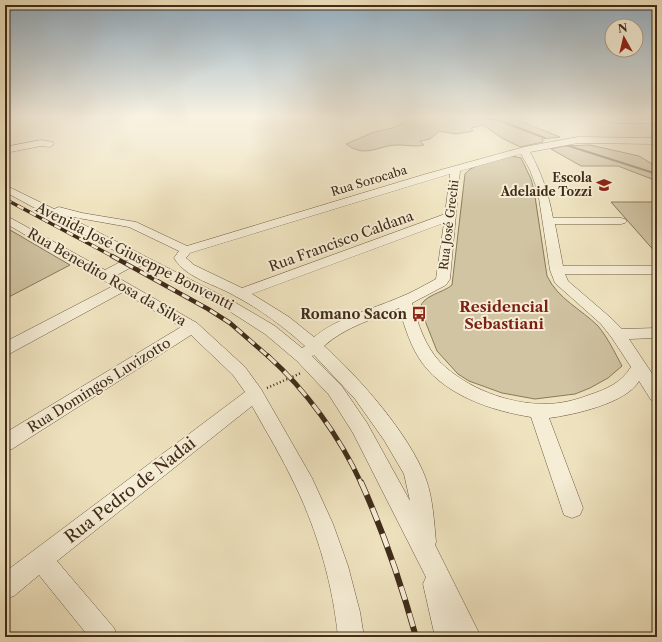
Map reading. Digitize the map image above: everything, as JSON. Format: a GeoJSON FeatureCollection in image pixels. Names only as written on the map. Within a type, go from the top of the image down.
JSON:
{"type":"FeatureCollection","features":[{"type":"Feature","properties":{"kind":"street"},"geometry":{"type":"LineString","coordinates":[[5,150],[25,146]]}},
{"type":"Feature","properties":{"kind":"street","name":"Rua Sorocaba"},"geometry":{"type":"LineString","coordinates":[[151,264],[168,264],[183,254],[455,168],[524,150],[546,146]]}},
{"type":"Feature","properties":{"kind":"street"},"geometry":{"type":"LineString","coordinates":[[524,150],[540,182],[557,270],[562,283],[606,321],[618,334],[657,395]]}},
{"type":"Feature","properties":{"kind":"street","name":"Rua José Grechi"},"geometry":{"type":"LineString","coordinates":[[404,301],[441,282],[443,279],[455,168]]}},
{"type":"Feature","properties":{"kind":"street"},"geometry":{"type":"LineString","coordinates":[[5,188],[31,203]]}},
{"type":"Feature","properties":{"kind":"street","name":"Avenida José Giuseppe Bonventti"},"geometry":{"type":"LineString","coordinates":[[31,203],[81,216],[124,223],[138,227],[183,254],[184,264],[189,268],[241,293],[270,311],[310,356],[360,428],[429,558],[468,637]]}},
{"type":"Feature","properties":{"kind":"street","name":"Avenida José Giuseppe Bonventti"},"geometry":{"type":"LineString","coordinates":[[31,203],[96,236],[129,259],[151,264],[255,320],[310,356],[367,399],[408,463],[415,479],[422,503],[429,558]]}},
{"type":"Feature","properties":{"kind":"street","name":"Rua Francisco Caldana"},"geometry":{"type":"LineString","coordinates":[[241,293],[451,216]]}},
{"type":"Feature","properties":{"kind":"street","name":"Rua Benedito Rosa da Silva"},"geometry":{"type":"LineString","coordinates":[[5,218],[106,275],[192,327],[239,371],[255,394],[305,484],[322,524],[348,612],[352,637]]}},
{"type":"Feature","properties":{"kind":"street"},"geometry":{"type":"LineString","coordinates":[[548,221],[621,221]]}},
{"type":"Feature","properties":{"kind":"street"},"geometry":{"type":"LineString","coordinates":[[96,236],[106,227],[124,223]]}},
{"type":"Feature","properties":{"kind":"street"},"geometry":{"type":"LineString","coordinates":[[106,275],[129,259]]}},
{"type":"Feature","properties":{"kind":"street"},"geometry":{"type":"LineString","coordinates":[[557,270],[657,270]]}},
{"type":"Feature","properties":{"kind":"street"},"geometry":{"type":"LineString","coordinates":[[5,349],[124,286]]}},
{"type":"Feature","properties":{"kind":"street"},"geometry":{"type":"LineString","coordinates":[[310,356],[328,334],[404,301],[425,356],[448,380],[462,389],[478,395],[538,412],[575,406],[599,399],[631,381],[639,367]]}},
{"type":"Feature","properties":{"kind":"street","name":"Rua Domingos Luvizotto"},"geometry":{"type":"LineString","coordinates":[[5,443],[192,327]]}},
{"type":"Feature","properties":{"kind":"street"},"geometry":{"type":"LineString","coordinates":[[618,334],[657,334]]}},
{"type":"Feature","properties":{"kind":"street","name":"Rua Pedro de Nadai"},"geometry":{"type":"LineString","coordinates":[[5,587],[255,394]]}},
{"type":"Feature","properties":{"kind":"street"},"geometry":{"type":"LineString","coordinates":[[538,412],[572,508]]}},
{"type":"Feature","properties":{"kind":"street"},"geometry":{"type":"LineString","coordinates":[[429,558],[448,637]]}},
{"type":"Feature","properties":{"kind":"street"},"geometry":{"type":"LineString","coordinates":[[40,559],[105,637]]}},
{"type":"Feature","properties":{"kind":"path"},"geometry":{"type":"LineString","coordinates":[[255,394],[310,356]]}},
{"type":"Feature","properties":{"kind":"shaded area"},"geometry":{"type":"Polygon","coordinates":[[[349,146],[391,146],[366,151],[349,146]]]}},
{"type":"Feature","properties":{"kind":"shaded area"},"geometry":{"type":"Polygon","coordinates":[[[564,146],[594,146],[639,156],[657,167],[657,181],[618,166],[581,166],[551,149],[564,146]]]}},
{"type":"Feature","properties":{"kind":"shaded area"},"geometry":{"type":"Polygon","coordinates":[[[512,156],[521,158],[531,179],[547,276],[563,297],[598,326],[622,366],[608,378],[575,394],[535,399],[502,393],[469,381],[458,374],[437,351],[420,308],[429,297],[452,285],[465,174],[473,167],[493,160],[512,156]]]}},
{"type":"Feature","properties":{"kind":"shaded area"},"geometry":{"type":"Polygon","coordinates":[[[611,202],[657,202],[657,254],[611,202]]]}},
{"type":"Feature","properties":{"kind":"shaded area"},"geometry":{"type":"Polygon","coordinates":[[[5,227],[70,265],[5,299],[5,227]]]}},
{"type":"Feature","properties":{"kind":"waterway"},"geometry":{"type":"LineString","coordinates":[[569,146],[657,174]]}},
{"type":"Feature","properties":{"kind":"railway"},"geometry":{"type":"LineString","coordinates":[[5,199],[114,257]]}},
{"type":"Feature","properties":{"kind":"railway"},"geometry":{"type":"LineString","coordinates":[[112,256],[208,309],[230,323],[269,357]]}},
{"type":"Feature","properties":{"kind":"railway"},"geometry":{"type":"LineString","coordinates":[[268,356],[296,384],[321,415],[343,449],[361,483]]}},
{"type":"Feature","properties":{"kind":"railway"},"geometry":{"type":"LineString","coordinates":[[361,482],[392,558],[416,637]]}},
{"type":"Feature","properties":{"kind":"place","name":"Escola Adelaide Tozzi"},"geometry":{"type":"Point","coordinates":[604,185]}},
{"type":"Feature","properties":{"kind":"place","name":"Romano Sacon"},"geometry":{"type":"Point","coordinates":[419,314]}},
{"type":"Feature","properties":{"kind":"district","name":"Residencial Sebastiani"},"geometry":{"type":"Point","coordinates":[504,316]}}]}
